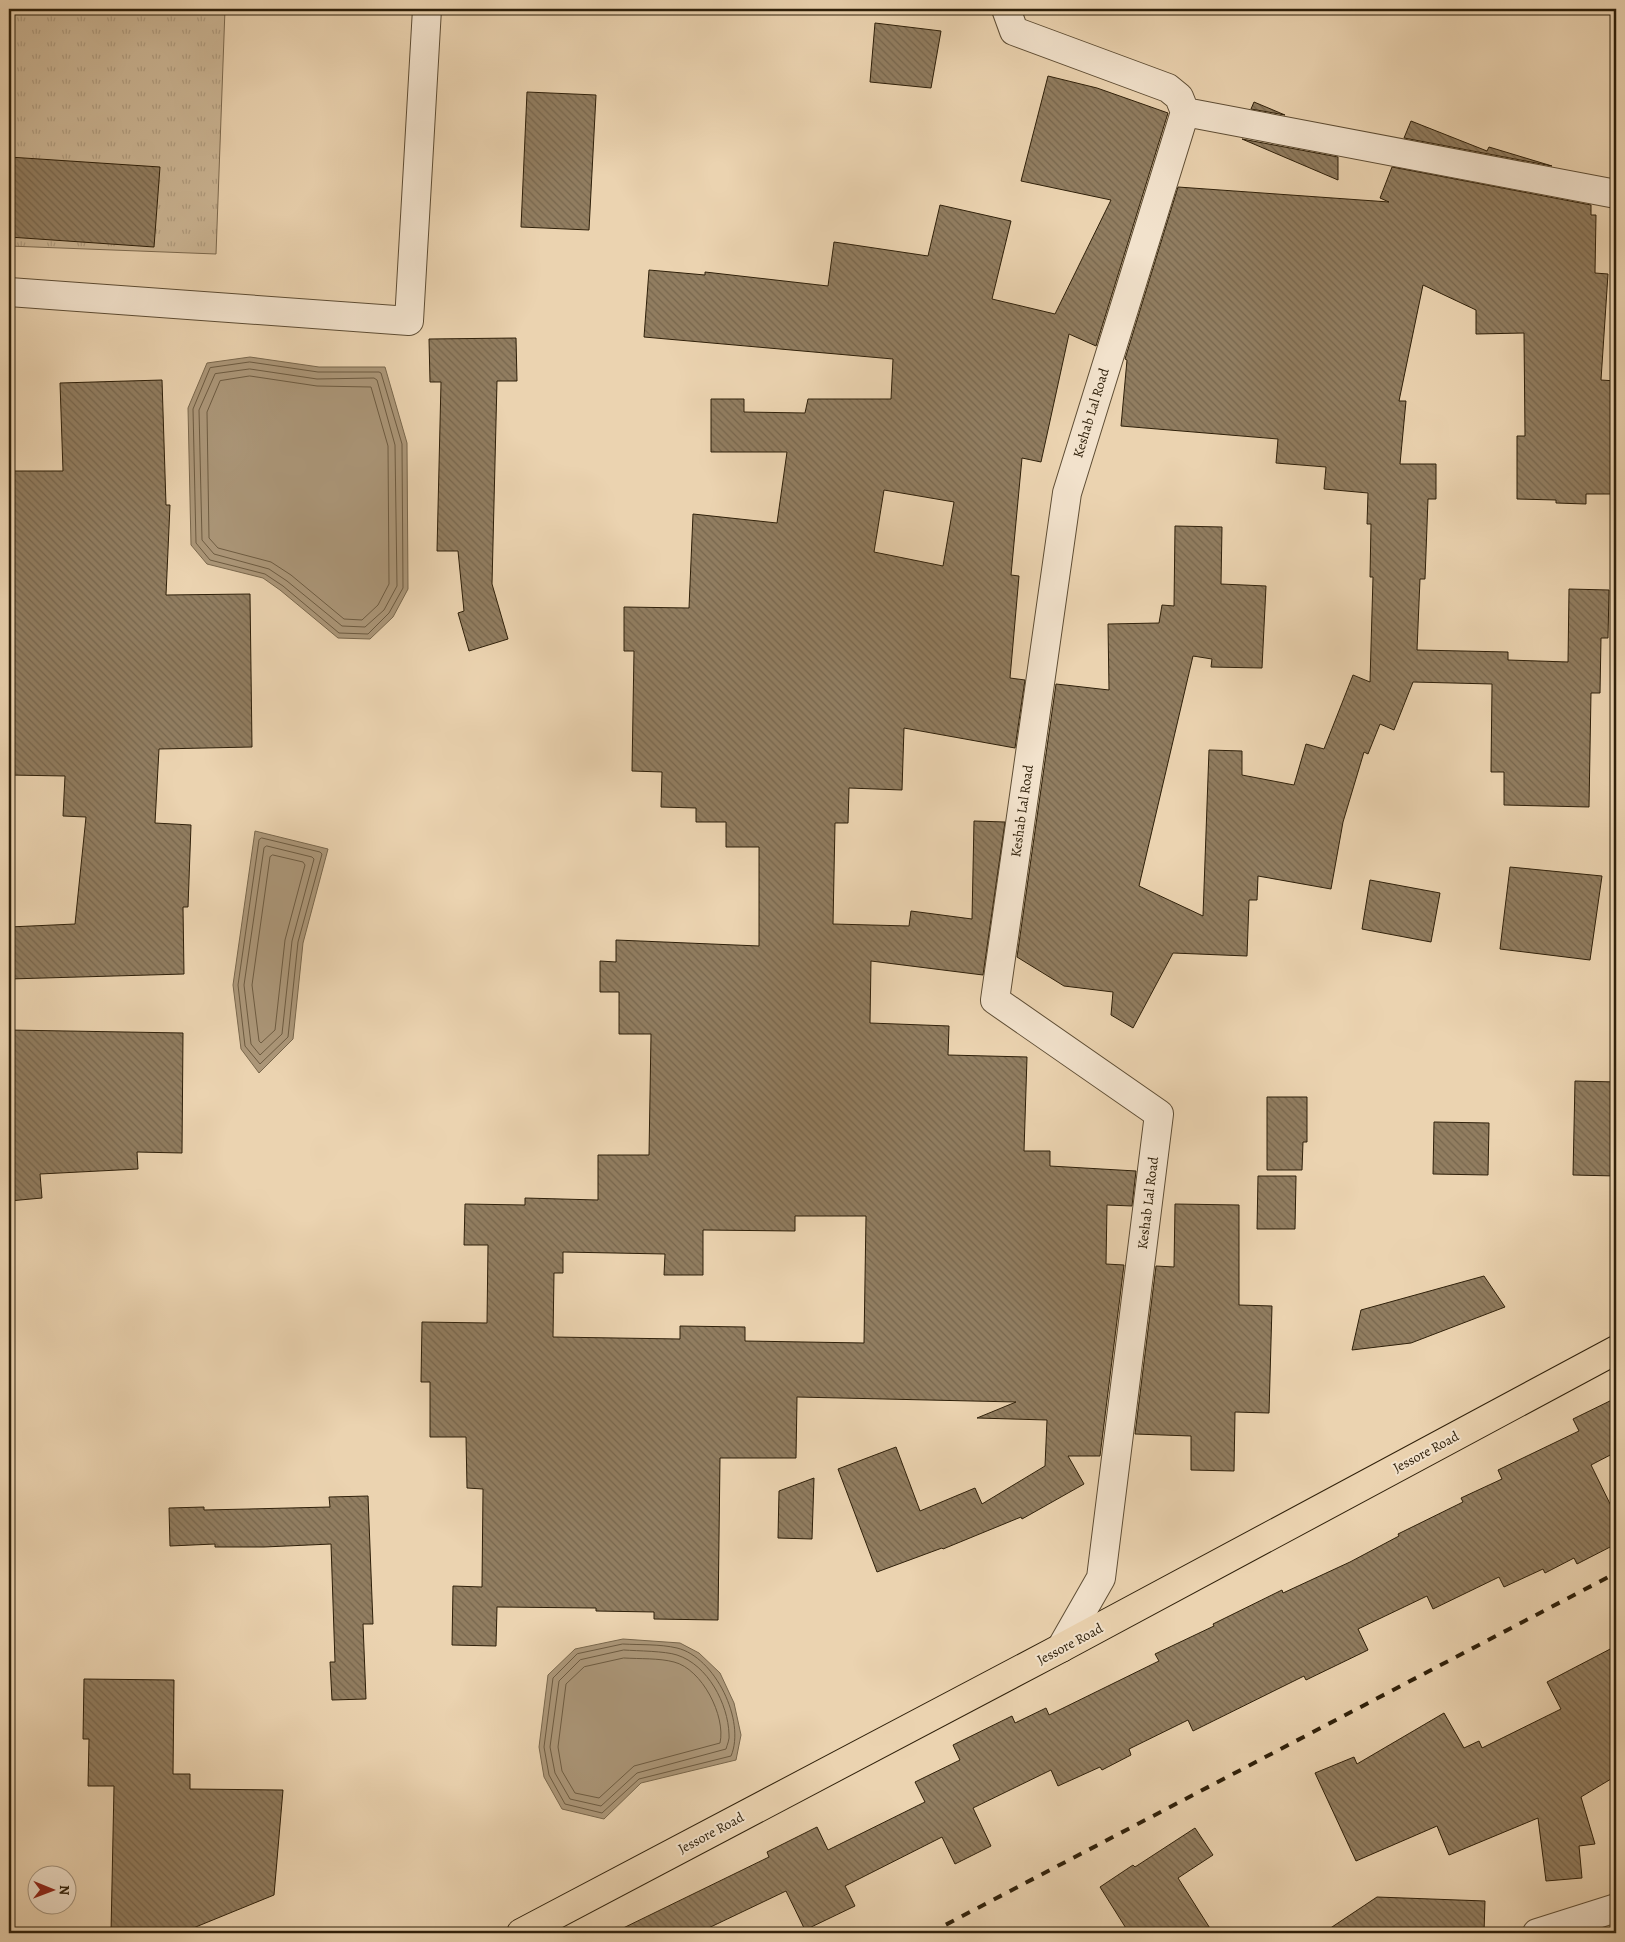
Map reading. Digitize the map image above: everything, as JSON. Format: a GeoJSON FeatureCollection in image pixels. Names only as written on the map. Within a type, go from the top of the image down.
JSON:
{"type":"FeatureCollection","features":[{"type":"Feature","properties":{"kind":"highway","name":"Jessore Road"},"geometry":{"type":"LineString","coordinates":[[521,1933],[1061,1648],[1616,1350]]}},
{"type":"Feature","properties":{"kind":"street"},"geometry":{"type":"LineString","coordinates":[[9,292],[409,322],[427,9]]}},
{"type":"Feature","properties":{"kind":"street"},"geometry":{"type":"LineString","coordinates":[[1006,9],[1014,31],[1168,88],[1179,97],[1185,112],[1616,194]]}},
{"type":"Feature","properties":{"kind":"street","name":"Keshab Lal Road"},"geometry":{"type":"LineString","coordinates":[[1061,1648],[1101,1578],[1159,1114],[995,1000],[1067,493],[1185,112]]}},
{"type":"Feature","properties":{"kind":"street"},"geometry":{"type":"LineString","coordinates":[[1537,1933],[1616,1908]]}},
{"type":"Feature","properties":{"kind":"green space"},"geometry":{"type":"Polygon","coordinates":[[[9,9],[225,9],[216,254],[9,246],[9,9]]]}},
{"type":"Feature","properties":{"kind":"water"},"geometry":{"type":"Polygon","coordinates":[[[250,357],[319,367],[385,367],[407,443],[408,589],[393,617],[370,639],[338,638],[263,578],[207,564],[191,545],[188,408],[207,363],[250,357]]]}},
{"type":"Feature","properties":{"kind":"water"},"geometry":{"type":"Polygon","coordinates":[[[255,831],[328,849],[303,943],[293,1039],[259,1073],[241,1049],[233,985],[255,831]]]}},
{"type":"Feature","properties":{"kind":"water"},"geometry":{"type":"Polygon","coordinates":[[[623,1639],[680,1643],[699,1653],[720,1673],[734,1703],[741,1735],[736,1760],[641,1783],[604,1819],[562,1809],[544,1777],[539,1747],[548,1675],[575,1649],[623,1639]]]}},
{"type":"Feature","properties":{"kind":"building"},"geometry":{"type":"Polygon","coordinates":[[[875,23],[941,31],[931,88],[870,82],[875,23]]]}},
{"type":"Feature","properties":{"kind":"building"},"geometry":{"type":"Polygon","coordinates":[[[1048,76],[1097,88],[1168,113],[1096,346],[1069,334],[1041,462],[1022,458],[1011,575],[1019,576],[1010,678],[1025,680],[1015,748],[904,728],[902,790],[849,788],[848,823],[835,823],[833,924],[909,926],[911,911],[972,919],[974,821],[1005,822],[983,975],[871,961],[870,1023],[949,1026],[948,1055],[1027,1057],[1024,1151],[1050,1151],[1050,1166],[1136,1171],[1132,1206],[1107,1205],[1106,1264],[1124,1265],[1100,1456],[1068,1456],[1084,1484],[1022,1519],[1021,1517],[943,1549],[877,1572],[838,1469],[896,1447],[920,1511],[975,1488],[982,1504],[1045,1466],[1047,1420],[977,1418],[1016,1402],[797,1397],[796,1458],[720,1458],[718,1620],[654,1619],[654,1612],[596,1611],[596,1608],[497,1607],[496,1646],[452,1645],[453,1586],[482,1587],[483,1489],[467,1488],[466,1437],[430,1437],[430,1382],[421,1382],[422,1322],[487,1323],[488,1245],[464,1245],[465,1204],[525,1205],[525,1198],[598,1200],[598,1155],[649,1155],[651,1034],[619,1034],[619,992],[600,992],[600,961],[616,962],[616,940],[759,946],[759,847],[726,847],[726,822],[696,822],[696,808],[661,807],[662,772],[632,771],[634,651],[624,651],[624,607],[689,608],[693,514],[777,523],[787,452],[711,452],[711,399],[744,399],[744,412],[805,413],[808,399],[891,399],[893,359],[644,337],[649,270],[705,275],[705,272],[828,286],[834,242],[928,256],[940,205],[1011,221],[992,299],[1055,314],[1111,200],[1021,181],[1048,76]],[[884,490],[874,552],[943,566],[954,502],[884,490]],[[795,1216],[795,1231],[703,1230],[703,1275],[664,1275],[665,1254],[563,1252],[563,1273],[554,1273],[553,1337],[680,1339],[680,1326],[745,1327],[745,1341],[864,1343],[866,1216],[795,1216]]]}},
{"type":"Feature","properties":{"kind":"building"},"geometry":{"type":"Polygon","coordinates":[[[527,92],[596,95],[589,230],[521,227],[527,92]]]}},
{"type":"Feature","properties":{"kind":"building"},"geometry":{"type":"Polygon","coordinates":[[[1254,102],[1285,115],[1251,109],[1254,102]]]}},
{"type":"Feature","properties":{"kind":"building"},"geometry":{"type":"Polygon","coordinates":[[[1411,121],[1487,151],[1489,147],[1552,166],[1404,138],[1411,121]]]}},
{"type":"Feature","properties":{"kind":"building"},"geometry":{"type":"Polygon","coordinates":[[[1242,139],[1338,157],[1338,180],[1242,139]]]}},
{"type":"Feature","properties":{"kind":"building"},"geometry":{"type":"Polygon","coordinates":[[[9,157],[160,167],[154,247],[9,237],[9,157]]]}},
{"type":"Feature","properties":{"kind":"building"},"geometry":{"type":"Polygon","coordinates":[[[1392,167],[1591,205],[1591,215],[1596,215],[1595,273],[1608,274],[1601,380],[1616,381],[1616,494],[1586,494],[1586,504],[1556,503],[1556,500],[1517,499],[1517,436],[1525,436],[1524,333],[1476,334],[1476,310],[1423,285],[1399,401],[1406,401],[1400,464],[1436,464],[1436,499],[1428,499],[1425,579],[1420,579],[1417,650],[1508,652],[1508,660],[1568,662],[1569,589],[1609,590],[1608,638],[1601,638],[1600,693],[1591,693],[1589,807],[1504,805],[1504,772],[1491,772],[1492,684],[1413,682],[1394,730],[1380,724],[1368,754],[1364,752],[1343,822],[1331,889],[1258,876],[1257,900],[1249,900],[1247,956],[1173,953],[1133,1028],[1111,1015],[1113,992],[1064,986],[1017,957],[1056,684],[1109,690],[1108,624],[1159,623],[1162,605],[1174,606],[1175,526],[1222,527],[1221,584],[1266,586],[1262,668],[1211,667],[1212,659],[1193,656],[1139,886],[1203,916],[1209,750],[1242,751],[1242,775],[1294,785],[1306,744],[1324,749],[1353,675],[1370,682],[1373,577],[1370,577],[1371,524],[1367,524],[1368,493],[1324,489],[1326,467],[1276,463],[1278,439],[1121,426],[1127,360],[1125,359],[1178,187],[1389,202],[1380,198],[1392,167]]]}},
{"type":"Feature","properties":{"kind":"building"},"geometry":{"type":"Polygon","coordinates":[[[516,338],[517,381],[497,381],[492,584],[508,639],[469,651],[458,613],[464,611],[458,551],[437,551],[441,382],[430,382],[429,339],[516,338]]]}},
{"type":"Feature","properties":{"kind":"building"},"geometry":{"type":"Polygon","coordinates":[[[162,380],[166,505],[170,505],[166,595],[250,594],[252,747],[159,749],[155,823],[191,825],[188,907],[183,907],[184,974],[9,979],[9,927],[75,924],[86,817],[63,816],[65,776],[9,775],[9,471],[63,471],[60,383],[162,380]]]}},
{"type":"Feature","properties":{"kind":"building"},"geometry":{"type":"Polygon","coordinates":[[[1510,867],[1602,876],[1590,960],[1500,949],[1510,867]]]}},
{"type":"Feature","properties":{"kind":"building"},"geometry":{"type":"Polygon","coordinates":[[[1370,880],[1440,893],[1431,942],[1362,929],[1370,880]]]}},
{"type":"Feature","properties":{"kind":"building"},"geometry":{"type":"Polygon","coordinates":[[[9,1030],[183,1033],[182,1153],[137,1152],[138,1169],[40,1174],[42,1198],[9,1201],[9,1030]]]}},
{"type":"Feature","properties":{"kind":"building"},"geometry":{"type":"Polygon","coordinates":[[[1575,1081],[1616,1082],[1616,1176],[1573,1175],[1575,1081]]]}},
{"type":"Feature","properties":{"kind":"building"},"geometry":{"type":"Polygon","coordinates":[[[1267,1097],[1307,1097],[1307,1142],[1303,1142],[1302,1170],[1267,1170],[1267,1097]]]}},
{"type":"Feature","properties":{"kind":"building"},"geometry":{"type":"Polygon","coordinates":[[[1434,1122],[1489,1123],[1488,1175],[1433,1174],[1434,1122]]]}},
{"type":"Feature","properties":{"kind":"building"},"geometry":{"type":"Polygon","coordinates":[[[1258,1176],[1296,1176],[1295,1229],[1257,1229],[1258,1176]]]}},
{"type":"Feature","properties":{"kind":"building"},"geometry":{"type":"Polygon","coordinates":[[[1175,1204],[1239,1205],[1239,1305],[1272,1306],[1269,1413],[1235,1412],[1234,1471],[1191,1470],[1191,1436],[1135,1434],[1156,1266],[1174,1267],[1175,1204]]]}},
{"type":"Feature","properties":{"kind":"building"},"geometry":{"type":"Polygon","coordinates":[[[1484,1276],[1505,1307],[1411,1343],[1352,1350],[1361,1310],[1484,1276]]]}},
{"type":"Feature","properties":{"kind":"building"},"geometry":{"type":"Polygon","coordinates":[[[1616,1398],[1616,1452],[1591,1465],[1616,1516],[1616,1544],[1577,1564],[1574,1558],[1545,1573],[1543,1569],[1504,1587],[1499,1577],[1433,1609],[1427,1596],[1358,1629],[1368,1650],[1306,1680],[1304,1676],[1193,1731],[1188,1720],[1129,1749],[1131,1755],[1102,1770],[1100,1767],[1058,1786],[1051,1770],[973,1808],[991,1846],[955,1864],[942,1837],[845,1886],[855,1906],[805,1930],[786,1891],[698,1933],[613,1933],[769,1857],[767,1852],[817,1827],[828,1850],[925,1802],[915,1782],[960,1760],[953,1745],[1012,1716],[1015,1723],[1046,1708],[1049,1715],[1159,1661],[1155,1654],[1214,1626],[1213,1624],[1282,1590],[1283,1593],[1350,1562],[1399,1536],[1398,1534],[1463,1502],[1461,1498],[1502,1479],[1498,1470],[1579,1431],[1573,1419],[1616,1398]]]}},
{"type":"Feature","properties":{"kind":"building"},"geometry":{"type":"Polygon","coordinates":[[[814,1478],[812,1539],[778,1538],[779,1491],[814,1478]]]}},
{"type":"Feature","properties":{"kind":"building"},"geometry":{"type":"Polygon","coordinates":[[[368,1496],[373,1624],[363,1624],[366,1699],[332,1700],[330,1662],[335,1662],[331,1544],[264,1547],[215,1547],[215,1544],[170,1546],[169,1508],[204,1507],[204,1510],[330,1507],[329,1497],[368,1496]]]}},
{"type":"Feature","properties":{"kind":"building"},"geometry":{"type":"Polygon","coordinates":[[[1616,1646],[1616,1776],[1581,1797],[1595,1844],[1579,1846],[1582,1878],[1546,1881],[1538,1818],[1449,1855],[1437,1826],[1356,1861],[1315,1773],[1354,1757],[1357,1764],[1444,1713],[1464,1748],[1479,1741],[1482,1748],[1561,1709],[1547,1682],[1616,1646]]]}},
{"type":"Feature","properties":{"kind":"building"},"geometry":{"type":"Polygon","coordinates":[[[84,1679],[174,1680],[173,1774],[190,1774],[190,1789],[283,1790],[274,1895],[181,1933],[111,1933],[114,1786],[88,1786],[89,1739],[83,1739],[84,1679]]]}},
{"type":"Feature","properties":{"kind":"building"},"geometry":{"type":"Polygon","coordinates":[[[1195,1828],[1213,1855],[1178,1878],[1213,1933],[1129,1933],[1100,1887],[1195,1828]]]}},
{"type":"Feature","properties":{"kind":"building"},"geometry":{"type":"Polygon","coordinates":[[[1377,1897],[1485,1901],[1484,1933],[1323,1933],[1377,1897]]]}},
{"type":"Feature","properties":{"kind":"railway"},"geometry":{"type":"LineString","coordinates":[[930,1933],[1616,1573]]}}]}
